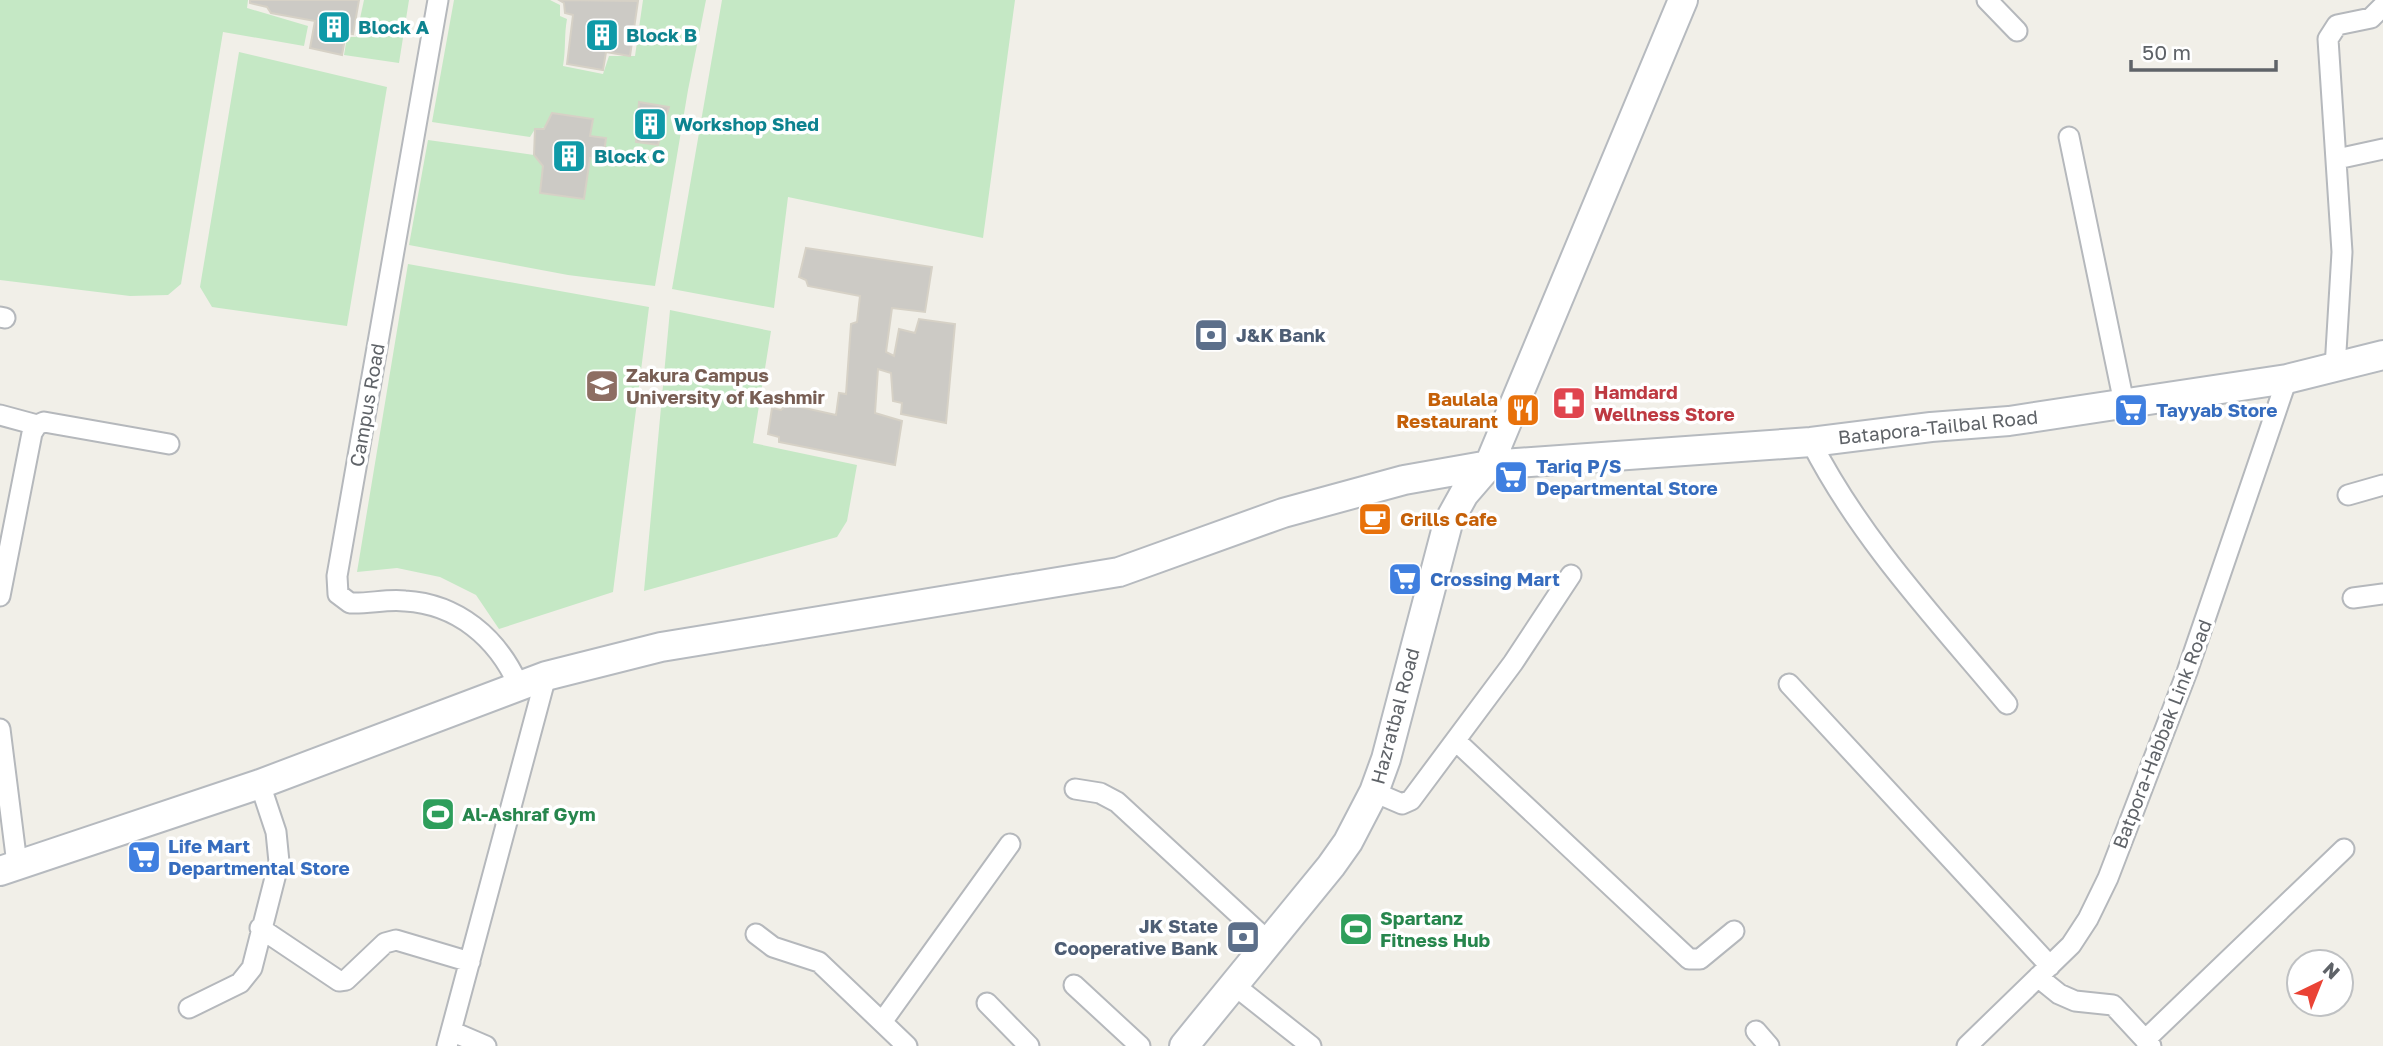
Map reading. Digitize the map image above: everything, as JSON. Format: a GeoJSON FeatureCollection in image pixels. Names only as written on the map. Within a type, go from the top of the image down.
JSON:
{"type":"FeatureCollection","features":[{"type":"Feature","properties":{"kind":"main road","name":"Hazratbal Road"},"geometry":{"type":"LineString","coordinates":[[1184,1046],[1348,842],[1374,792],[1448,523],[1464,494],[1489,466],[1683,0]]}},
{"type":"Feature","properties":{"kind":"main road","name":"Batapora-Tailbal Road"},"geometry":{"type":"LineString","coordinates":[[9,867],[261,783],[518,684],[546,676],[661,647],[1119,572],[1283,513],[1371,487],[1489,466],[1811,442],[2009,421],[2287,379],[2383,355]]}},
{"type":"Feature","properties":{"kind":"street","name":"Campus Road"},"geometry":{"type":"LineString","coordinates":[[438,0],[337,576],[338,594],[350,603],[405,601],[442,608],[459,615],[494,645],[518,684]]}},
{"type":"Feature","properties":{"kind":"street"},"geometry":{"type":"LineString","coordinates":[[1987,0],[2017,31]]}},
{"type":"Feature","properties":{"kind":"street"},"geometry":{"type":"LineString","coordinates":[[2335,368],[2342,262],[2329,32],[2337,25],[2371,18],[2383,6]]}},
{"type":"Feature","properties":{"kind":"street"},"geometry":{"type":"LineString","coordinates":[[2069,137],[2124,403]]}},
{"type":"Feature","properties":{"kind":"street"},"geometry":{"type":"LineString","coordinates":[[2337,159],[2383,149]]}},
{"type":"Feature","properties":{"kind":"street","name":"Batpora-Habbak Link Road"},"geometry":{"type":"LineString","coordinates":[[1967,1046],[2071,945],[2088,919],[2108,878],[2187,672],[2287,379]]}},
{"type":"Feature","properties":{"kind":"street"},"geometry":{"type":"LineString","coordinates":[[0,415],[37,425],[44,422],[169,443]]}},
{"type":"Feature","properties":{"kind":"street"},"geometry":{"type":"LineString","coordinates":[[0,596],[33,433],[37,425]]}},
{"type":"Feature","properties":{"kind":"street"},"geometry":{"type":"LineString","coordinates":[[1811,442],[1839,493],[1876,547],[2007,704]]}},
{"type":"Feature","properties":{"kind":"street"},"geometry":{"type":"LineString","coordinates":[[2348,495],[2383,485]]}},
{"type":"Feature","properties":{"kind":"street"},"geometry":{"type":"LineString","coordinates":[[1374,792],[1402,804],[1411,800],[1456,741],[1571,575]]}},
{"type":"Feature","properties":{"kind":"street"},"geometry":{"type":"LineString","coordinates":[[2353,598],[2383,594]]}},
{"type":"Feature","properties":{"kind":"street"},"geometry":{"type":"LineString","coordinates":[[486,1046],[449,1038],[546,676]]}},
{"type":"Feature","properties":{"kind":"street"},"geometry":{"type":"LineString","coordinates":[[1789,684],[2044,971],[2059,994],[2075,1001],[2113,1005],[2148,1043],[2344,849]]}},
{"type":"Feature","properties":{"kind":"street"},"geometry":{"type":"LineString","coordinates":[[0,729],[9,867]]}},
{"type":"Feature","properties":{"kind":"street"},"geometry":{"type":"LineString","coordinates":[[1456,741],[1689,959],[1700,959],[1734,931]]}},
{"type":"Feature","properties":{"kind":"street"},"geometry":{"type":"LineString","coordinates":[[189,1008],[240,983],[248,976],[279,862],[276,832],[261,783]]}},
{"type":"Feature","properties":{"kind":"street"},"geometry":{"type":"LineString","coordinates":[[1075,789],[1100,793],[1117,802],[1269,943]]}},
{"type":"Feature","properties":{"kind":"street"},"geometry":{"type":"LineString","coordinates":[[882,1022],[1010,844]]}},
{"type":"Feature","properties":{"kind":"street"},"geometry":{"type":"LineString","coordinates":[[260,928],[339,981],[346,980],[385,943],[396,940],[470,962]]}},
{"type":"Feature","properties":{"kind":"street"},"geometry":{"type":"LineString","coordinates":[[756,934],[773,947],[819,962],[907,1046]]}},
{"type":"Feature","properties":{"kind":"street"},"geometry":{"type":"LineString","coordinates":[[1074,985],[1140,1046]]}},
{"type":"Feature","properties":{"kind":"street"},"geometry":{"type":"LineString","coordinates":[[1234,985],[1311,1046]]}},
{"type":"Feature","properties":{"kind":"street"},"geometry":{"type":"LineString","coordinates":[[987,1003],[1029,1046]]}},
{"type":"Feature","properties":{"kind":"green space"},"geometry":{"type":"Polygon","coordinates":[[[0,0],[248,0],[247,8],[308,26],[304,46],[223,32],[181,284],[168,295],[130,296],[0,280],[0,0]]]}},
{"type":"Feature","properties":{"kind":"green space"},"geometry":{"type":"Polygon","coordinates":[[[364,0],[409,0],[399,63],[344,55],[347,37],[356,37],[364,0]]]}},
{"type":"Feature","properties":{"kind":"green space"},"geometry":{"type":"Polygon","coordinates":[[[454,0],[550,0],[560,5],[560,16],[567,19],[563,66],[603,74],[609,56],[635,56],[643,0],[706,0],[655,286],[568,275],[409,245],[428,140],[534,155],[543,166],[540,193],[583,199],[590,158],[603,159],[606,138],[590,136],[593,120],[535,129],[530,137],[432,122],[454,0]]]}},
{"type":"Feature","properties":{"kind":"green space"},"geometry":{"type":"Polygon","coordinates":[[[722,0],[1015,0],[983,238],[788,197],[774,308],[672,289],[722,0]]]}},
{"type":"Feature","properties":{"kind":"green space"},"geometry":{"type":"Polygon","coordinates":[[[239,52],[387,87],[347,326],[212,307],[200,287],[239,52]]]}},
{"type":"Feature","properties":{"kind":"green space"},"geometry":{"type":"Polygon","coordinates":[[[408,264],[649,307],[613,592],[499,629],[476,595],[440,577],[397,568],[357,572],[408,264]]]}},
{"type":"Feature","properties":{"kind":"green space"},"geometry":{"type":"Polygon","coordinates":[[[670,310],[771,331],[753,443],[857,465],[847,521],[837,537],[644,591],[670,310]]]}},
{"type":"Feature","properties":{"kind":"building","name":"Block A"},"geometry":{"type":"Polygon","coordinates":[[[250,0],[359,0],[353,34],[346,33],[342,55],[310,48],[315,21],[271,13],[267,7],[250,3],[250,0]]]}},
{"type":"Feature","properties":{"kind":"building","name":"Block B"},"geometry":{"type":"Polygon","coordinates":[[[559,0],[638,1],[630,56],[606,52],[603,70],[567,64],[573,15],[565,13],[564,3],[559,0]]]}},
{"type":"Feature","properties":{"kind":"building","name":"Workshop Shed"},"geometry":{"type":"Polygon","coordinates":[[[639,102],[669,107],[658,145],[636,142],[639,102]]]}},
{"type":"Feature","properties":{"kind":"building","name":"Block C"},"geometry":{"type":"Polygon","coordinates":[[[552,113],[593,119],[590,136],[606,138],[603,160],[590,158],[584,199],[540,193],[543,166],[534,155],[535,129],[544,129],[552,113]]]}},
{"type":"Feature","properties":{"kind":"building"},"geometry":{"type":"Polygon","coordinates":[[[806,248],[932,267],[925,312],[892,308],[886,352],[894,356],[899,329],[915,333],[919,319],[955,324],[946,423],[901,414],[902,403],[893,401],[891,373],[878,369],[875,413],[902,421],[895,465],[779,442],[779,437],[768,434],[772,408],[781,410],[787,404],[836,415],[839,393],[846,394],[851,324],[857,322],[860,296],[808,286],[806,280],[799,277],[806,248]]]}},
{"type":"Feature","properties":{"kind":"place","name":"Block A"},"geometry":{"type":"Point","coordinates":[334,27]}},
{"type":"Feature","properties":{"kind":"place","name":"Block B"},"geometry":{"type":"Point","coordinates":[602,35]}},
{"type":"Feature","properties":{"kind":"place","name":"Workshop Shed"},"geometry":{"type":"Point","coordinates":[650,124]}},
{"type":"Feature","properties":{"kind":"place","name":"Block C"},"geometry":{"type":"Point","coordinates":[569,156]}},
{"type":"Feature","properties":{"kind":"place","name":"J&K Bank"},"geometry":{"type":"Point","coordinates":[1211,335]}},
{"type":"Feature","properties":{"kind":"place","name":"Zakura Campus University of Kashmir"},"geometry":{"type":"Point","coordinates":[602,386]}},
{"type":"Feature","properties":{"kind":"place","name":"Hamdard Wellness Store"},"geometry":{"type":"Point","coordinates":[1569,403]}},
{"type":"Feature","properties":{"kind":"place","name":"Baulala Restaurant"},"geometry":{"type":"Point","coordinates":[1523,410]}},
{"type":"Feature","properties":{"kind":"place","name":"Tayyab Store"},"geometry":{"type":"Point","coordinates":[2131,410]}},
{"type":"Feature","properties":{"kind":"place","name":"Tariq P/S Departmental Store"},"geometry":{"type":"Point","coordinates":[1511,477]}},
{"type":"Feature","properties":{"kind":"place","name":"Grills Cafe"},"geometry":{"type":"Point","coordinates":[1375,519]}},
{"type":"Feature","properties":{"kind":"place","name":"Crossing Mart"},"geometry":{"type":"Point","coordinates":[1405,579]}},
{"type":"Feature","properties":{"kind":"place","name":"Al-Ashraf Gym"},"geometry":{"type":"Point","coordinates":[438,814]}},
{"type":"Feature","properties":{"kind":"place","name":"Life Mart Departmental Store"},"geometry":{"type":"Point","coordinates":[144,857]}},
{"type":"Feature","properties":{"kind":"place","name":"Spartanz Fitness Hub"},"geometry":{"type":"Point","coordinates":[1356,929]}},
{"type":"Feature","properties":{"kind":"place","name":"JK State Cooperative Bank"},"geometry":{"type":"Point","coordinates":[1243,937]}}]}
